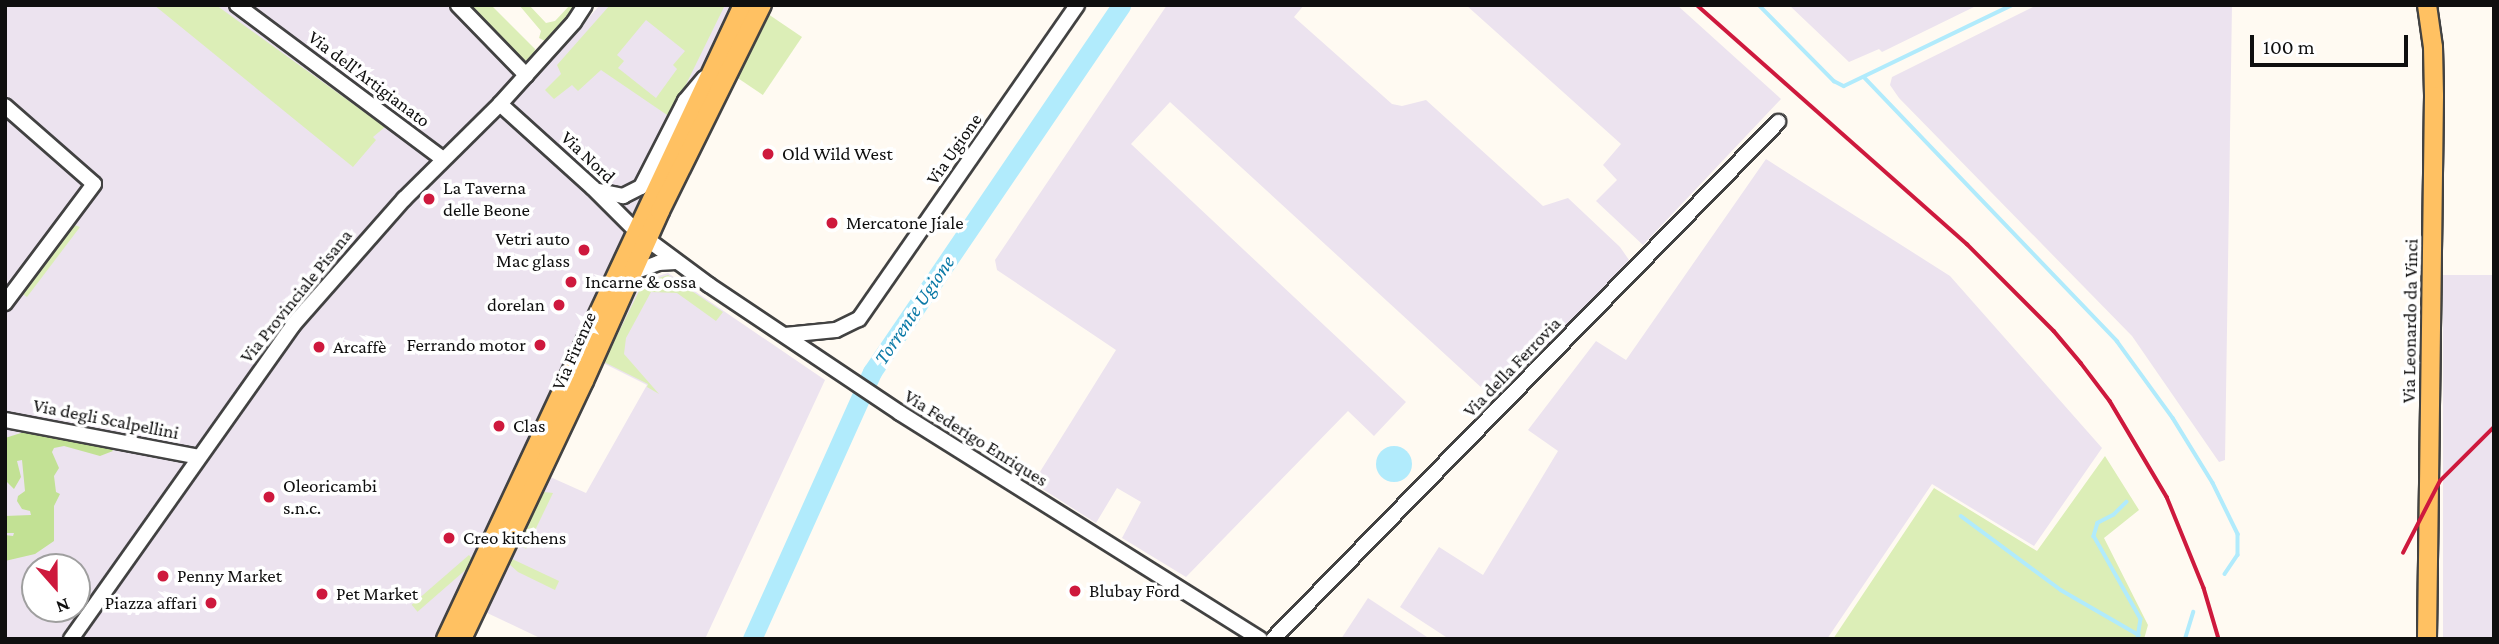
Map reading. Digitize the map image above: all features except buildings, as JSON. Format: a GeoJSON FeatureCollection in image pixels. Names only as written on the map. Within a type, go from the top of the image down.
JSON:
{"type":"FeatureCollection","features":[{"type":"Feature","properties":{"kind":"main road","name":"Via Firenze"},"geometry":{"type":"LineString","coordinates":[[462,639],[584,381],[631,273],[641,236],[710,72],[743,5]]}},
{"type":"Feature","properties":{"kind":"main road","name":"Via Firenze"},"geometry":{"type":"LineString","coordinates":[[446,639],[641,236],[762,5]]}},
{"type":"Feature","properties":{"kind":"main road","name":"Via Leonardo da Vinci"},"geometry":{"type":"LineString","coordinates":[[2427,5],[2434,64],[2427,639]]}},
{"type":"Feature","properties":{"kind":"street","name":"Via dell'Artigianato"},"geometry":{"type":"LineString","coordinates":[[237,5],[443,159]]}},
{"type":"Feature","properties":{"kind":"street"},"geometry":{"type":"LineString","coordinates":[[458,5],[526,75]]}},
{"type":"Feature","properties":{"kind":"street","name":"Via Provinciale Pisana"},"geometry":{"type":"LineString","coordinates":[[71,639],[293,325],[394,209],[500,104],[585,5]]}},
{"type":"Feature","properties":{"kind":"street","name":"Via Ugione"},"geometry":{"type":"LineString","coordinates":[[785,335],[836,330],[859,319],[1077,5]]}},
{"type":"Feature","properties":{"kind":"street","name":"Via Firenze"},"geometry":{"type":"LineString","coordinates":[[593,188],[605,194],[623,196],[641,187],[685,101],[710,72]]}},
{"type":"Feature","properties":{"kind":"street","name":"Via Nord"},"geometry":{"type":"LineString","coordinates":[[500,104],[593,188],[641,236]]}},
{"type":"Feature","properties":{"kind":"street"},"geometry":{"type":"LineString","coordinates":[[5,106],[94,184],[5,303]]}},
{"type":"Feature","properties":{"kind":"street","name":"Via della Ferrovia"},"geometry":{"type":"LineString","coordinates":[[1273,639],[1778,122]]}},
{"type":"Feature","properties":{"kind":"street","name":"Via Federigo Enriques"},"geometry":{"type":"LineString","coordinates":[[641,236],[900,413],[1260,639]]}},
{"type":"Feature","properties":{"kind":"street"},"geometry":{"type":"LineString","coordinates":[[631,273],[658,263],[676,262]]}},
{"type":"Feature","properties":{"kind":"street","name":"Via degli Scalpellini"},"geometry":{"type":"LineString","coordinates":[[5,420],[199,457]]}},
{"type":"Feature","properties":{"kind":"shaded area"},"geometry":{"type":"Polygon","coordinates":[[[5,5],[448,5],[528,86],[600,5],[736,5],[436,639],[5,639],[5,5]]]}},
{"type":"Feature","properties":{"kind":"shaded area"},"geometry":{"type":"Polygon","coordinates":[[[1167,5],[1304,5],[1294,17],[1392,104],[1402,106],[1426,100],[1543,206],[1568,198],[1620,247],[1629,260],[1496,401],[1170,102],[1131,144],[1406,402],[1374,436],[1348,411],[1186,577],[1122,538],[1141,502],[1117,488],[1096,523],[1033,483],[1116,350],[997,270],[995,260],[1167,5]]]}},
{"type":"Feature","properties":{"kind":"shaded area"},"geometry":{"type":"Polygon","coordinates":[[[1466,5],[1677,5],[1781,99],[1643,245],[1596,201],[1617,180],[1603,165],[1621,144],[1466,5]]]}},
{"type":"Feature","properties":{"kind":"shaded area"},"geometry":{"type":"Polygon","coordinates":[[[1789,5],[1978,5],[1882,52],[1879,49],[1849,62],[1789,5]]]}},
{"type":"Feature","properties":{"kind":"shaded area"},"geometry":{"type":"Polygon","coordinates":[[[2037,5],[2232,5],[2225,460],[2219,462],[2132,336],[1899,98],[1890,85],[1892,77],[2037,5]]]}},
{"type":"Feature","properties":{"kind":"shaded area"},"geometry":{"type":"Polygon","coordinates":[[[1766,159],[1950,276],[2102,448],[2034,546],[1932,484],[1827,639],[1449,639],[1400,607],[1439,547],[1483,575],[1558,451],[1528,430],[1596,341],[1626,360],[1766,159]]]}},
{"type":"Feature","properties":{"kind":"shaded area"},"geometry":{"type":"Polygon","coordinates":[[[668,273],[825,380],[705,639],[542,639],[483,611],[548,476],[586,493],[647,385],[603,363],[642,281],[668,273]]]}},
{"type":"Feature","properties":{"kind":"shaded area"},"geometry":{"type":"Polygon","coordinates":[[[2443,275],[2494,275],[2494,639],[2443,639],[2443,275]]]}},
{"type":"Feature","properties":{"kind":"shaded area"},"geometry":{"type":"Polygon","coordinates":[[[1368,598],[1430,639],[1341,639],[1368,598]]]}},
{"type":"Feature","properties":{"kind":"green space"},"geometry":{"type":"Polygon","coordinates":[[[154,5],[216,5],[385,127],[373,137],[376,140],[353,167],[154,5]]]}},
{"type":"Feature","properties":{"kind":"green space"},"geometry":{"type":"Polygon","coordinates":[[[470,5],[491,5],[535,49],[533,58],[523,61],[470,5]]]}},
{"type":"Feature","properties":{"kind":"green space"},"geometry":{"type":"Polygon","coordinates":[[[519,5],[529,5],[546,23],[555,21],[570,5],[580,5],[547,42],[539,38],[541,31],[519,5]]]}},
{"type":"Feature","properties":{"kind":"green space"},"geometry":{"type":"Polygon","coordinates":[[[610,5],[725,5],[670,117],[601,70],[578,91],[572,85],[554,99],[545,90],[561,74],[557,65],[610,5]],[[646,20],[617,55],[624,61],[618,68],[656,98],[677,69],[673,65],[685,51],[646,20]]]}},
{"type":"Feature","properties":{"kind":"green space"},"geometry":{"type":"Polygon","coordinates":[[[768,14],[802,37],[763,95],[729,72],[768,14]]]}},
{"type":"Feature","properties":{"kind":"green space"},"geometry":{"type":"Polygon","coordinates":[[[72,224],[80,227],[27,297],[21,293],[72,224]]]}},
{"type":"Feature","properties":{"kind":"green space"},"geometry":{"type":"Polygon","coordinates":[[[668,275],[723,312],[716,321],[677,293],[651,292],[626,338],[624,354],[659,394],[647,387],[648,384],[604,362],[643,283],[668,275]]]}},
{"type":"Feature","properties":{"kind":"green space"},"geometry":{"type":"Polygon","coordinates":[[[37,428],[65,438],[110,447],[113,451],[100,456],[64,446],[54,448],[52,452],[59,468],[54,476],[56,492],[60,494],[54,506],[54,541],[36,553],[21,553],[21,557],[5,561],[5,535],[13,536],[14,533],[5,533],[5,516],[31,515],[30,511],[22,509],[17,501],[18,496],[25,491],[22,460],[17,461],[21,477],[14,489],[5,480],[5,438],[37,428]]]}},
{"type":"Feature","properties":{"kind":"green space"},"geometry":{"type":"Polygon","coordinates":[[[2105,456],[2139,510],[2104,538],[2148,625],[2144,639],[1833,639],[1934,488],[2037,551],[2105,456]]]}},
{"type":"Feature","properties":{"kind":"green space"},"geometry":{"type":"Polygon","coordinates":[[[544,492],[553,493],[526,549],[518,543],[544,492]]]}},
{"type":"Feature","properties":{"kind":"green space"},"geometry":{"type":"Polygon","coordinates":[[[469,555],[475,562],[418,612],[412,605],[469,555]]]}},
{"type":"Feature","properties":{"kind":"green space"},"geometry":{"type":"Polygon","coordinates":[[[510,558],[559,581],[555,590],[518,572],[508,563],[510,558]]]}},
{"type":"Feature","properties":{"kind":"water"},"geometry":{"type":"Polygon","coordinates":[[[1394,446],[1407,451],[1412,464],[1407,477],[1394,482],[1381,477],[1376,464],[1381,451],[1394,446]]]}},
{"type":"Feature","properties":{"kind":"waterway","name":"Torrente Ugione"},"geometry":{"type":"LineString","coordinates":[[752,639],[872,372],[1121,5]]}},
{"type":"Feature","properties":{"kind":"waterway"},"geometry":{"type":"LineString","coordinates":[[1759,5],[1834,81],[1844,86],[2012,5]]}},
{"type":"Feature","properties":{"kind":"waterway"},"geometry":{"type":"LineString","coordinates":[[1864,77],[2117,341],[2173,418],[2213,483],[2238,534],[2238,555],[2225,574]]}},
{"type":"Feature","properties":{"kind":"waterway"},"geometry":{"type":"LineString","coordinates":[[2127,502],[2114,515],[2098,523],[2094,536],[2141,619],[2138,639]]}},
{"type":"Feature","properties":{"kind":"waterway"},"geometry":{"type":"LineString","coordinates":[[1961,516],[2061,590],[2139,635]]}},
{"type":"Feature","properties":{"kind":"waterway"},"geometry":{"type":"LineString","coordinates":[[2185,639],[2193,612]]}},
{"type":"Feature","properties":{"kind":"railway"},"geometry":{"type":"LineString","coordinates":[[1697,5],[1967,244],[2054,331],[2081,363],[2110,401],[2167,497],[2204,588],[2219,639]]}},
{"type":"Feature","properties":{"kind":"railway"},"geometry":{"type":"LineString","coordinates":[[2403,553],[2440,481],[2494,427]]}},
{"type":"Feature","properties":{"kind":"place","name":"Old Wild West"},"geometry":{"type":"Point","coordinates":[768,154]}},
{"type":"Feature","properties":{"kind":"place","name":"La Taverna delle Beone"},"geometry":{"type":"Point","coordinates":[429,199]}},
{"type":"Feature","properties":{"kind":"place","name":"Mercatone Jiale"},"geometry":{"type":"Point","coordinates":[832,223]}},
{"type":"Feature","properties":{"kind":"place","name":"Vetri auto Mac glass"},"geometry":{"type":"Point","coordinates":[584,250]}},
{"type":"Feature","properties":{"kind":"place","name":"Incarne & ossa"},"geometry":{"type":"Point","coordinates":[571,282]}},
{"type":"Feature","properties":{"kind":"place","name":"dorelan"},"geometry":{"type":"Point","coordinates":[559,305]}},
{"type":"Feature","properties":{"kind":"place","name":"Ferrando motor"},"geometry":{"type":"Point","coordinates":[540,345]}},
{"type":"Feature","properties":{"kind":"place","name":"Arcaffè"},"geometry":{"type":"Point","coordinates":[319,347]}},
{"type":"Feature","properties":{"kind":"place","name":"Clas"},"geometry":{"type":"Point","coordinates":[499,426]}},
{"type":"Feature","properties":{"kind":"place","name":"Oleoricambi s.n.c."},"geometry":{"type":"Point","coordinates":[269,497]}},
{"type":"Feature","properties":{"kind":"place","name":"Creo kitchens"},"geometry":{"type":"Point","coordinates":[449,538]}},
{"type":"Feature","properties":{"kind":"place","name":"Penny Market"},"geometry":{"type":"Point","coordinates":[163,576]}},
{"type":"Feature","properties":{"kind":"place","name":"Blubay Ford"},"geometry":{"type":"Point","coordinates":[1075,591]}},
{"type":"Feature","properties":{"kind":"place","name":"Pet Market"},"geometry":{"type":"Point","coordinates":[322,594]}},
{"type":"Feature","properties":{"kind":"place","name":"Piazza affari"},"geometry":{"type":"Point","coordinates":[211,603]}}]}
